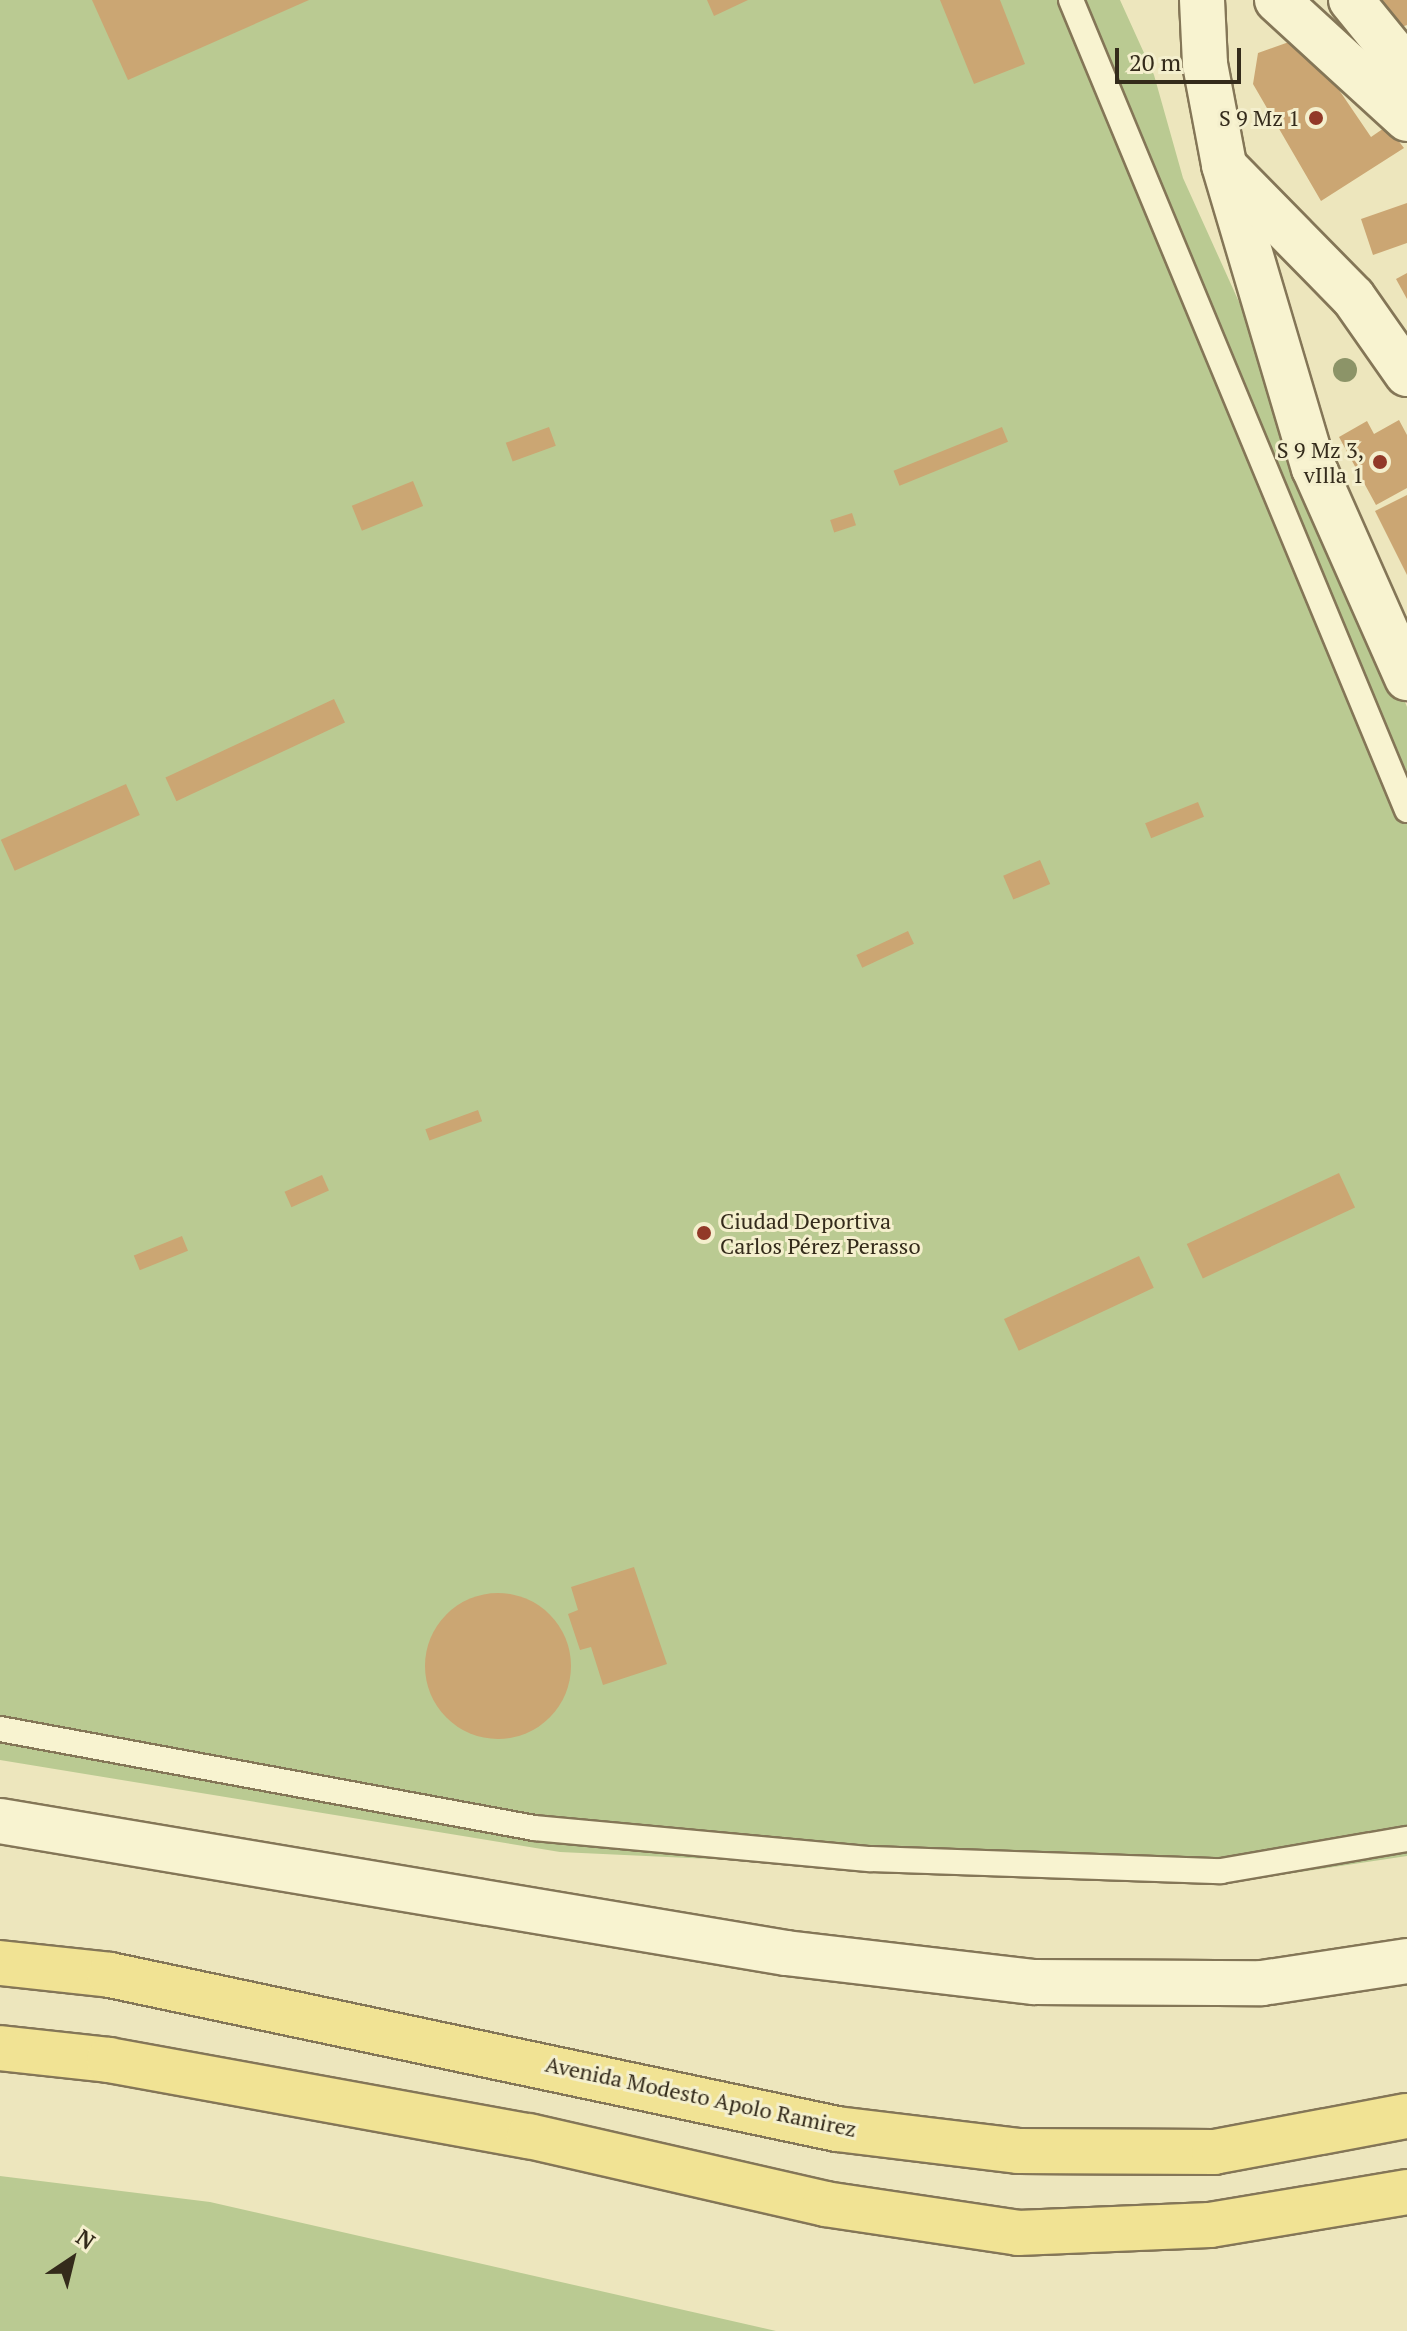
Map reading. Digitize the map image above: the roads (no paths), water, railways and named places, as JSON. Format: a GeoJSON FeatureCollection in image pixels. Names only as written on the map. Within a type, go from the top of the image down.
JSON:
{"type":"FeatureCollection","features":[{"type":"Feature","properties":{"kind":"main road","name":"Avenida Modesto Apolo Ramirez"},"geometry":{"type":"LineString","coordinates":[[0,1963],[140,1981],[837,2129],[1018,2151],[1214,2152],[1407,2116]]}},
{"type":"Feature","properties":{"kind":"main road"},"geometry":{"type":"LineString","coordinates":[[0,2048],[109,2060],[529,2136],[825,2204],[1018,2233],[1210,2225],[1407,2192]]}},
{"type":"Feature","properties":{"kind":"street"},"geometry":{"type":"LineString","coordinates":[[1202,0],[1205,64],[1224,165],[1314,468],[1407,678]]}},
{"type":"Feature","properties":{"kind":"street"},"geometry":{"type":"LineString","coordinates":[[1277,0],[1407,119]]}},
{"type":"Feature","properties":{"kind":"street"},"geometry":{"type":"LineString","coordinates":[[1351,0],[1407,69]]}},
{"type":"Feature","properties":{"kind":"street"},"geometry":{"type":"LineString","coordinates":[[1224,165],[1353,297],[1407,374]]}},
{"type":"Feature","properties":{"kind":"street"},"geometry":{"type":"LineString","coordinates":[[0,1821],[786,1953],[1034,1982],[1262,1983],[1407,1961]]}},
{"type":"Feature","properties":{"kind":"lane"},"geometry":{"type":"LineString","coordinates":[[1071,0],[1407,810]]}},
{"type":"Feature","properties":{"kind":"lane"},"geometry":{"type":"LineString","coordinates":[[0,1729],[534,1828],[871,1859],[1221,1871],[1407,1839]]}},
{"type":"Feature","properties":{"kind":"place","name":"S 9 Mz 1"},"geometry":{"type":"Point","coordinates":[1316,118]}},
{"type":"Feature","properties":{"kind":"place","name":"S 9 Mz 3, vIlla 1"},"geometry":{"type":"Point","coordinates":[1380,462]}},
{"type":"Feature","properties":{"kind":"place","name":"Ciudad Deportiva Carlos Pérez Perasso"},"geometry":{"type":"Point","coordinates":[704,1233]}}]}
